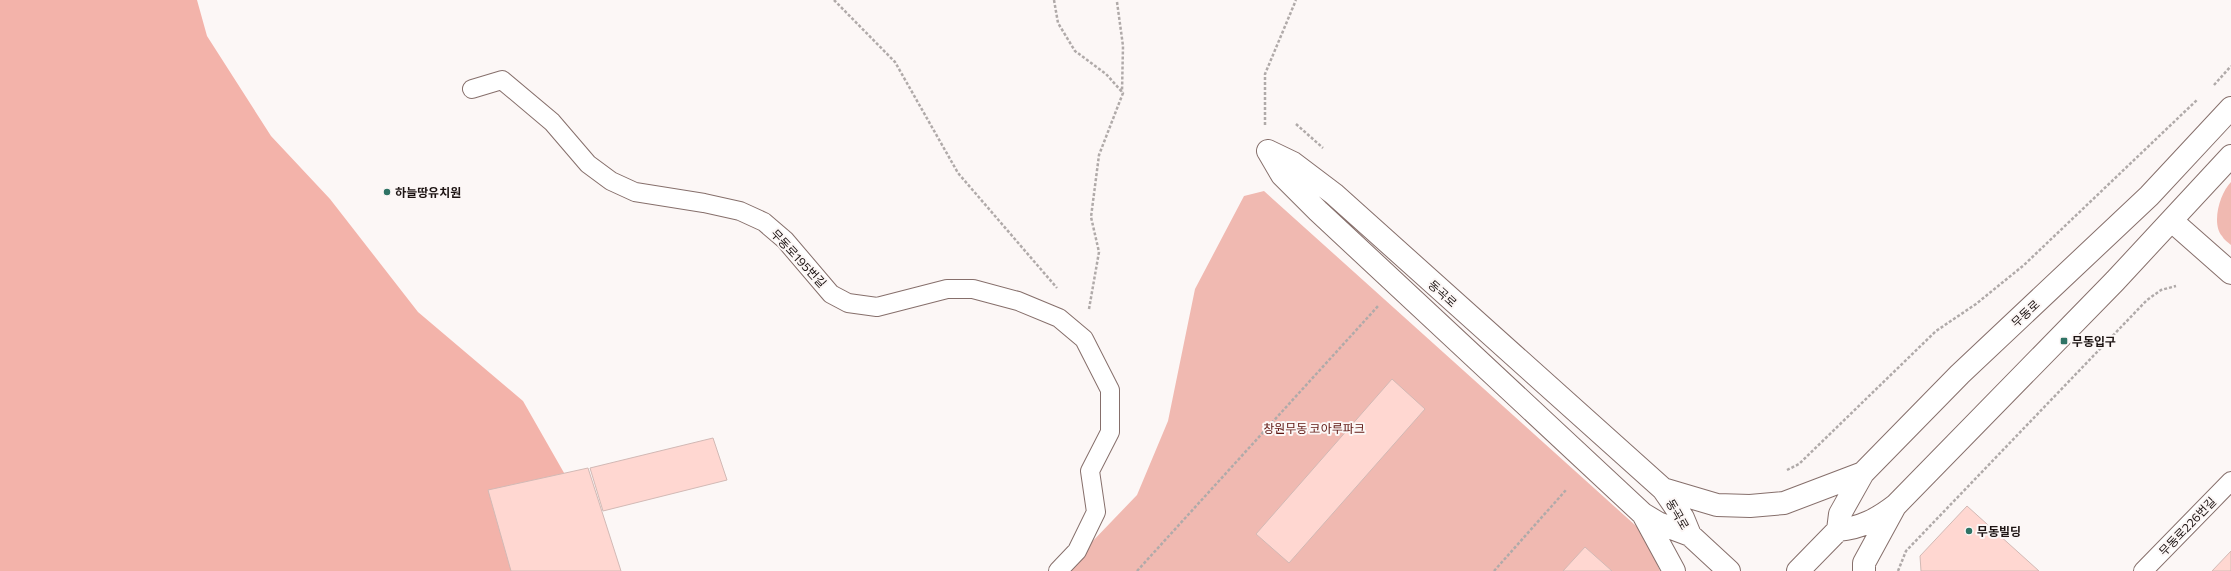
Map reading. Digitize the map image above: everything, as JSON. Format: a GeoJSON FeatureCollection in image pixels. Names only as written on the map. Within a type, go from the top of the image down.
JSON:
{"type":"FeatureCollection","features":[{"type":"Feature","properties":{"kind":"main road","name":"무동로"},"geometry":{"type":"LineString","coordinates":[[1838,530],[1840,514],[1863,473],[1960,374],[2149,196],[2231,108]]}},
{"type":"Feature","properties":{"kind":"main road","name":"동곡로"},"geometry":{"type":"LineString","coordinates":[[1268,151],[1282,175],[1397,285],[1643,514],[1658,523],[1690,535]]}},
{"type":"Feature","properties":{"kind":"main road","name":"동곡로"},"geometry":{"type":"LineString","coordinates":[[1268,151],[1293,163],[1334,194],[1663,489],[1679,511],[1690,535]]}},
{"type":"Feature","properties":{"kind":"main road"},"geometry":{"type":"LineString","coordinates":[[1798,571],[1838,530],[1861,526],[1879,518],[1896,505],[2172,221],[2231,156]]}},
{"type":"Feature","properties":{"kind":"main road"},"geometry":{"type":"LineString","coordinates":[[2172,221],[2231,273]]}},
{"type":"Feature","properties":{"kind":"main road"},"geometry":{"type":"LineString","coordinates":[[1663,489],[1717,505],[1750,506],[1784,503],[1863,473]]}},
{"type":"Feature","properties":{"kind":"main road"},"geometry":{"type":"LineString","coordinates":[[1864,571],[1864,563],[1896,505]]}},
{"type":"Feature","properties":{"kind":"main road"},"geometry":{"type":"LineString","coordinates":[[1643,514],[1674,571]]}},
{"type":"Feature","properties":{"kind":"main road"},"geometry":{"type":"LineString","coordinates":[[1690,535],[1729,571]]}},
{"type":"Feature","properties":{"kind":"lane","name":"무동로195번길"},"geometry":{"type":"LineString","coordinates":[[472,89],[502,80],[552,122],[588,164],[611,181],[635,192],[704,203],[740,211],[764,222],[785,240],[832,294],[848,303],[877,307],[947,289],[974,289],[1018,301],[1059,318],[1084,339],[1110,390],[1110,432],[1090,471],[1096,512],[1077,551],[1058,571]]}},
{"type":"Feature","properties":{"kind":"lane","name":"무동로226번길"},"geometry":{"type":"LineString","coordinates":[[2143,571],[2231,481]]}},
{"type":"Feature","properties":{"kind":"path"},"geometry":{"type":"LineString","coordinates":[[834,0],[895,62],[958,173],[1061,293]]}},
{"type":"Feature","properties":{"kind":"path"},"geometry":{"type":"LineString","coordinates":[[1054,0],[1058,23],[1075,51],[1106,74],[1123,92],[1122,95]]}},
{"type":"Feature","properties":{"kind":"path"},"geometry":{"type":"LineString","coordinates":[[1268,151],[1264,116],[1265,74],[1296,0]]}},
{"type":"Feature","properties":{"kind":"path"},"geometry":{"type":"LineString","coordinates":[[1084,339],[1099,252],[1091,217],[1099,155],[1122,95],[1123,46],[1117,2]]}},
{"type":"Feature","properties":{"kind":"path"},"geometry":{"type":"LineString","coordinates":[[2213,86],[2231,66]]}},
{"type":"Feature","properties":{"kind":"path"},"geometry":{"type":"LineString","coordinates":[[1784,472],[1798,464],[1936,331],[1976,304],[2024,265],[2201,97]]}},
{"type":"Feature","properties":{"kind":"path"},"geometry":{"type":"LineString","coordinates":[[1296,124],[1326,151]]}},
{"type":"Feature","properties":{"kind":"path"},"geometry":{"type":"LineString","coordinates":[[1137,571],[1397,285]]}},
{"type":"Feature","properties":{"kind":"path"},"geometry":{"type":"LineString","coordinates":[[1898,571],[1906,551],[2147,300],[2161,290],[2176,286]]}},
{"type":"Feature","properties":{"kind":"path"},"geometry":{"type":"LineString","coordinates":[[1494,571],[1566,490]]}},
{"type":"Feature","properties":{"kind":"green space"},"geometry":{"type":"Polygon","coordinates":[[[2231,182],[2231,245],[2224,239],[2219,230],[2217,216],[2220,200],[2231,182]]]}},
{"type":"Feature","properties":{"kind":"green space","name":"창원무동 코아루파크"},"geometry":{"type":"Polygon","coordinates":[[[1264,191],[1645,534],[1660,571],[1064,571],[1137,495],[1168,421],[1195,289],[1244,196],[1264,191]]]}},
{"type":"Feature","properties":{"kind":"shaded area"},"geometry":{"type":"Polygon","coordinates":[[[0,0],[197,0],[207,36],[271,136],[330,199],[418,312],[523,401],[620,571],[0,571],[0,0]]]}},
{"type":"Feature","properties":{"kind":"building"},"geometry":{"type":"Polygon","coordinates":[[[1392,379],[1425,409],[1289,563],[1256,534],[1392,379]]]}},
{"type":"Feature","properties":{"kind":"building"},"geometry":{"type":"Polygon","coordinates":[[[713,438],[727,480],[603,511],[590,468],[713,438]]]}},
{"type":"Feature","properties":{"kind":"building"},"geometry":{"type":"Polygon","coordinates":[[[588,468],[621,571],[511,571],[488,490],[588,468]]]}},
{"type":"Feature","properties":{"kind":"building","name":"무동빌딩"},"geometry":{"type":"Polygon","coordinates":[[[1967,506],[2039,571],[1921,571],[1920,556],[1967,506]]]}},
{"type":"Feature","properties":{"kind":"building"},"geometry":{"type":"Polygon","coordinates":[[[1585,547],[1612,571],[1563,571],[1585,547]]]}},
{"type":"Feature","properties":{"kind":"building"},"geometry":{"type":"Polygon","coordinates":[[[2231,551],[2231,571],[2212,571],[2231,551]]]}},
{"type":"Feature","properties":{"kind":"place","name":"하늘땅유치원"},"geometry":{"type":"Point","coordinates":[387,192]}},
{"type":"Feature","properties":{"kind":"place","name":"무동입구"},"geometry":{"type":"Point","coordinates":[2064,341]}},
{"type":"Feature","properties":{"kind":"place","name":"무동빌딩"},"geometry":{"type":"Point","coordinates":[1969,531]}}]}
